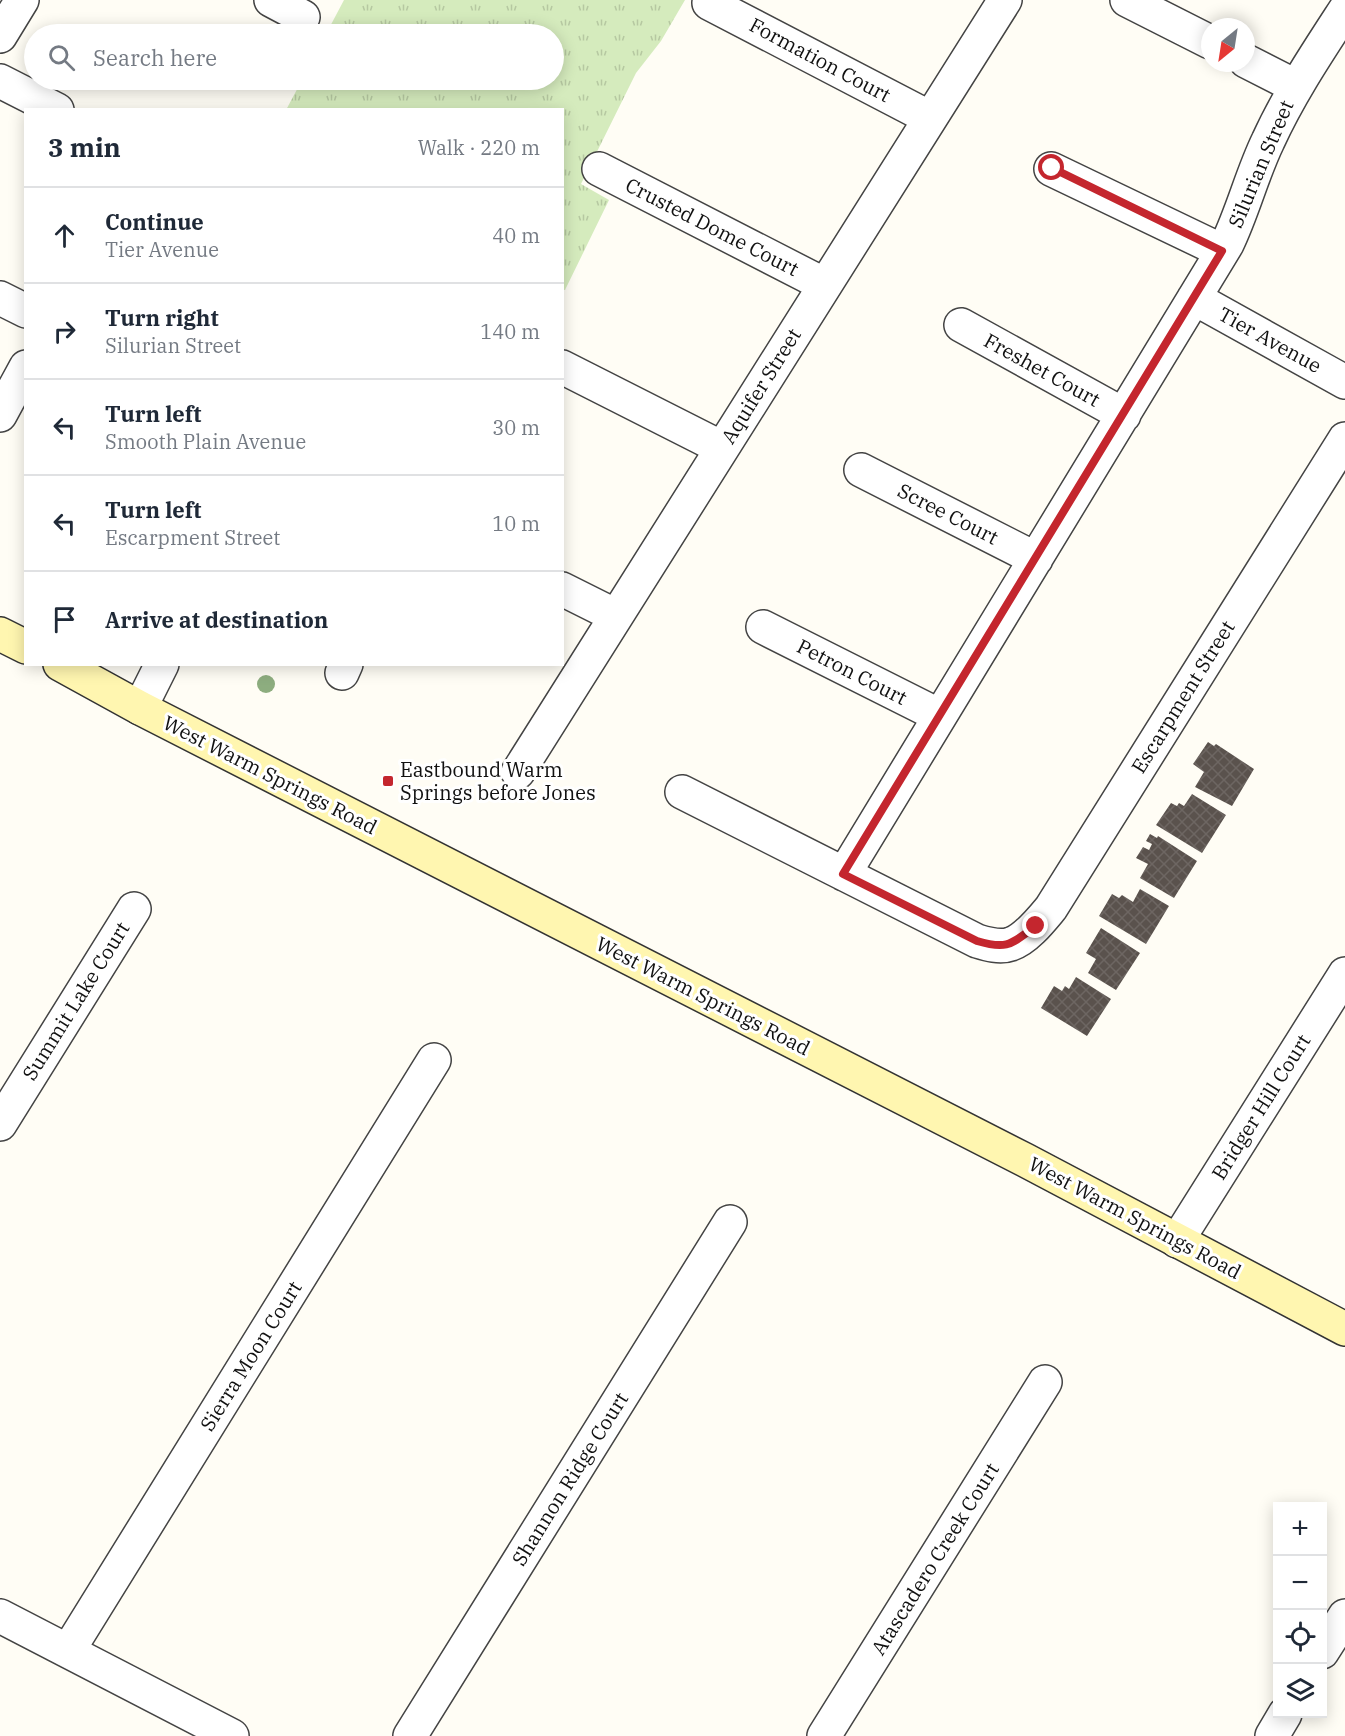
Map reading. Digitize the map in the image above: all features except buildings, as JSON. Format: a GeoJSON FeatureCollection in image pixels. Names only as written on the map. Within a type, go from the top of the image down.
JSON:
{"type":"FeatureCollection","features":[{"type":"Feature","properties":{"kind":"main road"},"geometry":{"type":"LineString","coordinates":[[0,634],[24,646]]}},
{"type":"Feature","properties":{"kind":"main road","name":"West Warm Springs Road"},"geometry":{"type":"LineString","coordinates":[[64,666],[140,708],[1015,1155],[1345,1329]]}},
{"type":"Feature","properties":{"kind":"street"},"geometry":{"type":"LineString","coordinates":[[0,36],[22,0]]}},
{"type":"Feature","properties":{"kind":"street"},"geometry":{"type":"LineString","coordinates":[[271,0],[303,17]]}},
{"type":"Feature","properties":{"kind":"street","name":"Aquifer Street"},"geometry":{"type":"LineString","coordinates":[[518,772],[1005,0]]}},
{"type":"Feature","properties":{"kind":"street"},"geometry":{"type":"LineString","coordinates":[[1127,0],[1201,37]]}},
{"type":"Feature","properties":{"kind":"street","name":"Formation Court"},"geometry":{"type":"LineString","coordinates":[[710,3],[930,118]]}},
{"type":"Feature","properties":{"kind":"street","name":"Silurian Street"},"geometry":{"type":"LineString","coordinates":[[843,874],[1222,251],[1240,216],[1266,143],[1295,86],[1345,10]]}},
{"type":"Feature","properties":{"kind":"street"},"geometry":{"type":"LineString","coordinates":[[1255,66],[1295,86]]}},
{"type":"Feature","properties":{"kind":"street"},"geometry":{"type":"LineString","coordinates":[[0,81],[53,108]]}},
{"type":"Feature","properties":{"kind":"street"},"geometry":{"type":"LineString","coordinates":[[1052,168],[1222,251]]}},
{"type":"Feature","properties":{"kind":"street","name":"Crusted Dome Court"},"geometry":{"type":"LineString","coordinates":[[599,169],[825,285]]}},
{"type":"Feature","properties":{"kind":"street"},"geometry":{"type":"LineString","coordinates":[[0,298],[24,310]]}},
{"type":"Feature","properties":{"kind":"street","name":"Tier Avenue"},"geometry":{"type":"LineString","coordinates":[[1194,298],[1345,382]]}},
{"type":"Feature","properties":{"kind":"street","name":"Freshet Court"},"geometry":{"type":"LineString","coordinates":[[961,325],[1124,415]]}},
{"type":"Feature","properties":{"kind":"street"},"geometry":{"type":"LineString","coordinates":[[564,369],[722,448]]}},
{"type":"Feature","properties":{"kind":"street"},"geometry":{"type":"LineString","coordinates":[[0,415],[24,371]]}},
{"type":"Feature","properties":{"kind":"street","name":"Escarpment Street"},"geometry":{"type":"LineString","coordinates":[[843,874],[977,941],[993,945],[1011,945],[1036,926],[1051,908],[1345,439]]}},
{"type":"Feature","properties":{"kind":"street","name":"Scree Court"},"geometry":{"type":"LineString","coordinates":[[861,470],[1036,559]]}},
{"type":"Feature","properties":{"kind":"street"},"geometry":{"type":"LineString","coordinates":[[564,590],[616,616]]}},
{"type":"Feature","properties":{"kind":"street","name":"Petron Court"},"geometry":{"type":"LineString","coordinates":[[763,627],[940,716]]}},
{"type":"Feature","properties":{"kind":"street"},"geometry":{"type":"LineString","coordinates":[[140,708],[161,666]]}},
{"type":"Feature","properties":{"kind":"street"},"geometry":{"type":"LineString","coordinates":[[682,792],[843,874]]}},
{"type":"Feature","properties":{"kind":"street","name":"Summit Lake Court"},"geometry":{"type":"LineString","coordinates":[[0,1124],[134,909]]}},
{"type":"Feature","properties":{"kind":"street","name":"Bridger Hill Court"},"geometry":{"type":"LineString","coordinates":[[1177,1241],[1345,974]]}},
{"type":"Feature","properties":{"kind":"street","name":"Sierra Moon Court"},"geometry":{"type":"LineString","coordinates":[[68,1651],[434,1060]]}},
{"type":"Feature","properties":{"kind":"street","name":"Shannon Ridge Court"},"geometry":{"type":"LineString","coordinates":[[410,1736],[730,1222]]}},
{"type":"Feature","properties":{"kind":"street","name":"Atascadero Creek Court"},"geometry":{"type":"LineString","coordinates":[[825,1736],[1046,1382]]}},
{"type":"Feature","properties":{"kind":"street"},"geometry":{"type":"LineString","coordinates":[[0,1616],[232,1736]]}},
{"type":"Feature","properties":{"kind":"street"},"geometry":{"type":"LineString","coordinates":[[1327,1645],[1345,1616]]}},
{"type":"Feature","properties":{"kind":"street"},"geometry":{"type":"LineString","coordinates":[[1272,1736],[1282,1718]]}},
{"type":"Feature","properties":{"kind":"green space"},"geometry":{"type":"Polygon","coordinates":[[[344,0],[685,0],[661,41],[636,73],[581,184],[609,200],[565,290],[564,108],[287,108],[297,90],[564,90],[564,24],[331,24],[344,0]]]}},
{"type":"Feature","properties":{"kind":"place","name":"Eastbound Warm Springs before Jones"},"geometry":{"type":"Point","coordinates":[388,781]}},
{"type":"Feature","properties":{"kind":"route"},"geometry":{"type":"LineString","coordinates":[[1036,926],[1011,945],[993,945],[977,941],[843,874],[1222,251],[1052,168]]}}]}
